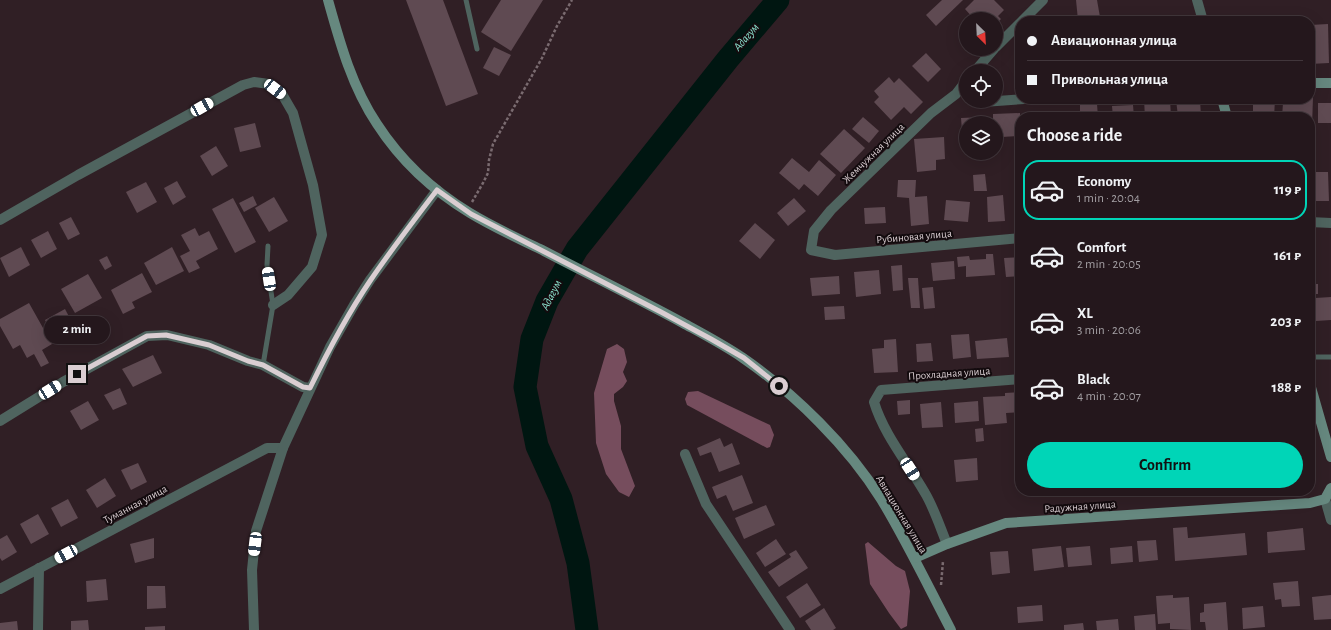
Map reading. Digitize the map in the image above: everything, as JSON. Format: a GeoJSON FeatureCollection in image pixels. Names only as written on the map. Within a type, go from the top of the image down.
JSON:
{"type":"FeatureCollection","features":[{"type":"Feature","properties":{"kind":"main road","name":"Авиационная улица"},"geometry":{"type":"LineString","coordinates":[[328,0],[340,43],[357,88],[376,123],[394,148],[419,175],[437,190],[471,214],[661,312],[744,358],[779,386],[815,418],[852,459],[880,497],[915,558],[951,630]]}},
{"type":"Feature","properties":{"kind":"main road"},"geometry":{"type":"LineString","coordinates":[[1315,83],[1331,83]]}},
{"type":"Feature","properties":{"kind":"main road"},"geometry":{"type":"LineString","coordinates":[[1315,401],[1331,457]]}},
{"type":"Feature","properties":{"kind":"main road"},"geometry":{"type":"LineString","coordinates":[[1328,500],[1331,488]]}},
{"type":"Feature","properties":{"kind":"main road","name":"Радужная улица"},"geometry":{"type":"LineString","coordinates":[[915,558],[947,544],[1006,523],[1310,503],[1328,500]]}},
{"type":"Feature","properties":{"kind":"street"},"geometry":{"type":"LineString","coordinates":[[1027,16],[1042,0]]}},
{"type":"Feature","properties":{"kind":"street"},"geometry":{"type":"LineString","coordinates":[[1197,0],[1202,16]]}},
{"type":"Feature","properties":{"kind":"street"},"geometry":{"type":"LineString","coordinates":[[1003,40],[1015,28]]}},
{"type":"Feature","properties":{"kind":"street"},"geometry":{"type":"LineString","coordinates":[[981,64],[988,56]]}},
{"type":"Feature","properties":{"kind":"street"},"geometry":{"type":"LineString","coordinates":[[0,220],[78,175],[243,85],[254,82],[269,84],[282,94],[293,113],[313,185],[322,236],[312,267],[288,295],[273,305]]}},
{"type":"Feature","properties":{"kind":"street","name":"Жемчужная улица"},"geometry":{"type":"LineString","coordinates":[[811,250],[814,231],[831,210],[931,113],[959,90]]}},
{"type":"Feature","properties":{"kind":"street"},"geometry":{"type":"LineString","coordinates":[[1003,100],[1015,100]]}},
{"type":"Feature","properties":{"kind":"street"},"geometry":{"type":"LineString","coordinates":[[254,630],[252,570],[256,532],[283,448],[330,347],[354,305],[370,280],[437,190]]}},
{"type":"Feature","properties":{"kind":"street"},"geometry":{"type":"LineString","coordinates":[[1315,222],[1331,222]]}},
{"type":"Feature","properties":{"kind":"street","name":"Рубиновая улица"},"geometry":{"type":"LineString","coordinates":[[811,250],[835,255],[1015,238]]}},
{"type":"Feature","properties":{"kind":"street"},"geometry":{"type":"LineString","coordinates":[[0,421],[63,382],[147,336],[166,335],[209,345],[248,361],[263,365],[303,387],[310,388]]}},
{"type":"Feature","properties":{"kind":"street","name":"Прохладная улица"},"geometry":{"type":"LineString","coordinates":[[947,544],[926,494],[901,456],[878,416],[874,402],[880,390],[1015,379]]}},
{"type":"Feature","properties":{"kind":"street","name":"Туманная улица"},"geometry":{"type":"LineString","coordinates":[[0,589],[267,448],[283,448]]}},
{"type":"Feature","properties":{"kind":"street"},"geometry":{"type":"LineString","coordinates":[[685,454],[706,504],[790,630]]}},
{"type":"Feature","properties":{"kind":"street"},"geometry":{"type":"LineString","coordinates":[[1328,500],[1331,520]]}},
{"type":"Feature","properties":{"kind":"street"},"geometry":{"type":"LineString","coordinates":[[38,630],[39,568]]}},
{"type":"Feature","properties":{"kind":"lane"},"geometry":{"type":"LineString","coordinates":[[466,0],[477,49]]}},
{"type":"Feature","properties":{"kind":"lane"},"geometry":{"type":"LineString","coordinates":[[263,365],[273,305],[267,265],[268,246]]}},
{"type":"Feature","properties":{"kind":"lane"},"geometry":{"type":"LineString","coordinates":[[1315,357],[1331,357]]}},
{"type":"Feature","properties":{"kind":"path"},"geometry":{"type":"LineString","coordinates":[[472,202],[488,173],[489,160],[493,144],[542,58],[557,26],[572,0]]}},
{"type":"Feature","properties":{"kind":"path"},"geometry":{"type":"LineString","coordinates":[[941,585],[943,562]]}},
{"type":"Feature","properties":{"kind":"shaded area"},"geometry":{"type":"Polygon","coordinates":[[[617,344],[624,349],[627,362],[623,372],[627,381],[623,387],[614,394],[614,401],[621,426],[621,449],[635,486],[629,497],[619,492],[606,474],[596,443],[594,393],[607,349],[617,344]]]}},
{"type":"Feature","properties":{"kind":"shaded area"},"geometry":{"type":"Polygon","coordinates":[[[698,391],[770,425],[774,435],[770,447],[767,448],[687,405],[685,399],[688,392],[698,391]]]}},
{"type":"Feature","properties":{"kind":"shaded area"},"geometry":{"type":"Polygon","coordinates":[[[868,542],[896,566],[905,571],[910,591],[907,626],[901,629],[870,584],[865,544],[868,542]]]}},
{"type":"Feature","properties":{"kind":"building"},"geometry":{"type":"Polygon","coordinates":[[[406,0],[443,0],[478,94],[446,106],[406,0]]]}},
{"type":"Feature","properties":{"kind":"building"},"geometry":{"type":"Polygon","coordinates":[[[501,0],[543,0],[511,51],[481,32],[501,0]]]}},
{"type":"Feature","properties":{"kind":"building"},"geometry":{"type":"Polygon","coordinates":[[[942,0],[963,0],[936,26],[926,15],[942,0]]]}},
{"type":"Feature","properties":{"kind":"building"},"geometry":{"type":"Polygon","coordinates":[[[974,0],[994,0],[1004,10],[1002,12],[968,12],[965,9],[974,0]]]}},
{"type":"Feature","properties":{"kind":"building"},"geometry":{"type":"Polygon","coordinates":[[[1076,0],[1097,0],[1100,16],[1078,16],[1076,0]]]}},
{"type":"Feature","properties":{"kind":"building"},"geometry":{"type":"Polygon","coordinates":[[[1328,24],[1329,63],[1315,64],[1315,25],[1328,24]]]}},
{"type":"Feature","properties":{"kind":"building"},"geometry":{"type":"Polygon","coordinates":[[[494,47],[511,55],[499,76],[483,68],[494,47]]]}},
{"type":"Feature","properties":{"kind":"building"},"geometry":{"type":"Polygon","coordinates":[[[926,53],[941,69],[928,82],[912,66],[926,53]]]}},
{"type":"Feature","properties":{"kind":"building"},"geometry":{"type":"Polygon","coordinates":[[[889,77],[894,83],[899,78],[923,102],[911,114],[904,107],[891,120],[874,102],[879,97],[874,91],[889,77]]]}},
{"type":"Feature","properties":{"kind":"building"},"geometry":{"type":"Polygon","coordinates":[[[1318,103],[1331,103],[1331,123],[1318,123],[1318,103]]]}},
{"type":"Feature","properties":{"kind":"building"},"geometry":{"type":"Polygon","coordinates":[[[1097,104],[1098,112],[1073,112],[1080,111],[1080,105],[1097,104]]]}},
{"type":"Feature","properties":{"kind":"building"},"geometry":{"type":"Polygon","coordinates":[[[1144,104],[1170,104],[1171,112],[1145,112],[1144,104]]]}},
{"type":"Feature","properties":{"kind":"building"},"geometry":{"type":"Polygon","coordinates":[[[1177,104],[1200,104],[1201,112],[1177,112],[1177,104]]]}},
{"type":"Feature","properties":{"kind":"building"},"geometry":{"type":"Polygon","coordinates":[[[1253,104],[1275,104],[1274,112],[1253,112],[1253,104]]]}},
{"type":"Feature","properties":{"kind":"building"},"geometry":{"type":"Polygon","coordinates":[[[1283,104],[1313,104],[1312,112],[1282,112],[1283,104]]]}},
{"type":"Feature","properties":{"kind":"building"},"geometry":{"type":"Polygon","coordinates":[[[1133,105],[1134,112],[1113,112],[1112,106],[1133,105]]]}},
{"type":"Feature","properties":{"kind":"building"},"geometry":{"type":"Polygon","coordinates":[[[1015,113],[1015,136],[1003,137],[1003,116],[993,116],[993,114],[1015,113]]]}},
{"type":"Feature","properties":{"kind":"building"},"geometry":{"type":"Polygon","coordinates":[[[863,117],[879,131],[869,143],[852,129],[863,117]]]}},
{"type":"Feature","properties":{"kind":"building"},"geometry":{"type":"Polygon","coordinates":[[[255,123],[261,147],[240,152],[234,128],[255,123]]]}},
{"type":"Feature","properties":{"kind":"building"},"geometry":{"type":"Polygon","coordinates":[[[844,129],[865,148],[841,173],[820,154],[844,129]]]}},
{"type":"Feature","properties":{"kind":"building"},"geometry":{"type":"Polygon","coordinates":[[[944,137],[945,159],[936,160],[936,170],[917,172],[914,139],[944,137]]]}},
{"type":"Feature","properties":{"kind":"building"},"geometry":{"type":"Polygon","coordinates":[[[216,146],[228,166],[212,176],[200,156],[216,146]]]}},
{"type":"Feature","properties":{"kind":"building"},"geometry":{"type":"Polygon","coordinates":[[[792,158],[809,172],[819,160],[836,175],[818,196],[804,184],[799,190],[779,173],[792,158]]]}},
{"type":"Feature","properties":{"kind":"building"},"geometry":{"type":"Polygon","coordinates":[[[1315,172],[1328,172],[1329,201],[1315,201],[1315,172]]]}},
{"type":"Feature","properties":{"kind":"building"},"geometry":{"type":"Polygon","coordinates":[[[985,174],[987,191],[974,191],[973,175],[985,174]]]}},
{"type":"Feature","properties":{"kind":"building"},"geometry":{"type":"Polygon","coordinates":[[[898,180],[916,180],[915,197],[927,196],[929,224],[911,226],[909,198],[897,197],[898,180]]]}},
{"type":"Feature","properties":{"kind":"building"},"geometry":{"type":"Polygon","coordinates":[[[177,181],[186,197],[173,205],[164,188],[177,181]]]}},
{"type":"Feature","properties":{"kind":"building"},"geometry":{"type":"Polygon","coordinates":[[[146,182],[157,202],[137,213],[126,192],[146,182]]]}},
{"type":"Feature","properties":{"kind":"building"},"geometry":{"type":"Polygon","coordinates":[[[1003,195],[1005,221],[988,222],[987,197],[1003,195]]]}},
{"type":"Feature","properties":{"kind":"building"},"geometry":{"type":"Polygon","coordinates":[[[253,196],[257,205],[244,212],[239,203],[253,196]]]}},
{"type":"Feature","properties":{"kind":"building"},"geometry":{"type":"Polygon","coordinates":[[[274,197],[288,221],[269,232],[255,208],[274,197]]]}},
{"type":"Feature","properties":{"kind":"building"},"geometry":{"type":"Polygon","coordinates":[[[233,198],[256,242],[235,253],[212,209],[233,198]]]}},
{"type":"Feature","properties":{"kind":"building"},"geometry":{"type":"Polygon","coordinates":[[[794,198],[806,211],[788,226],[777,213],[794,198]]]}},
{"type":"Feature","properties":{"kind":"building"},"geometry":{"type":"Polygon","coordinates":[[[946,200],[970,202],[968,222],[944,220],[946,200]]]}},
{"type":"Feature","properties":{"kind":"building"},"geometry":{"type":"Polygon","coordinates":[[[885,207],[886,223],[865,224],[864,208],[885,207]]]}},
{"type":"Feature","properties":{"kind":"building"},"geometry":{"type":"Polygon","coordinates":[[[71,217],[80,234],[68,240],[59,223],[71,217]]]}},
{"type":"Feature","properties":{"kind":"building"},"geometry":{"type":"Polygon","coordinates":[[[755,223],[775,240],[760,259],[739,241],[755,223]]]}},
{"type":"Feature","properties":{"kind":"building"},"geometry":{"type":"Polygon","coordinates":[[[195,228],[199,236],[209,231],[218,249],[196,261],[200,268],[189,273],[180,256],[190,251],[181,235],[195,228]]]}},
{"type":"Feature","properties":{"kind":"building"},"geometry":{"type":"Polygon","coordinates":[[[48,231],[57,249],[41,258],[31,240],[48,231]]]}},
{"type":"Feature","properties":{"kind":"building"},"geometry":{"type":"Polygon","coordinates":[[[21,247],[30,265],[9,277],[0,258],[21,247]]]}},
{"type":"Feature","properties":{"kind":"building"},"geometry":{"type":"Polygon","coordinates":[[[172,247],[184,271],[156,285],[144,263],[172,247]]]}},
{"type":"Feature","properties":{"kind":"building"},"geometry":{"type":"Polygon","coordinates":[[[986,254],[993,254],[995,275],[966,277],[966,266],[958,267],[957,257],[969,256],[970,260],[986,259],[986,254]]]}},
{"type":"Feature","properties":{"kind":"building"},"geometry":{"type":"Polygon","coordinates":[[[107,256],[112,266],[105,270],[99,260],[107,256]]]}},
{"type":"Feature","properties":{"kind":"building"},"geometry":{"type":"Polygon","coordinates":[[[1015,257],[1015,276],[1006,277],[1004,258],[1015,257]]]}},
{"type":"Feature","properties":{"kind":"building"},"geometry":{"type":"Polygon","coordinates":[[[954,261],[955,279],[933,281],[931,263],[954,261]]]}},
{"type":"Feature","properties":{"kind":"building"},"geometry":{"type":"Polygon","coordinates":[[[902,265],[903,290],[893,291],[891,266],[902,265]]]}},
{"type":"Feature","properties":{"kind":"building"},"geometry":{"type":"Polygon","coordinates":[[[879,270],[881,294],[856,297],[854,272],[879,270]]]}},
{"type":"Feature","properties":{"kind":"building"},"geometry":{"type":"Polygon","coordinates":[[[142,273],[152,292],[132,302],[135,308],[123,314],[111,290],[142,273]]]}},
{"type":"Feature","properties":{"kind":"building"},"geometry":{"type":"Polygon","coordinates":[[[88,274],[102,298],[75,313],[61,289],[88,274]]]}},
{"type":"Feature","properties":{"kind":"building"},"geometry":{"type":"Polygon","coordinates":[[[839,276],[840,294],[812,296],[810,278],[839,276]]]}},
{"type":"Feature","properties":{"kind":"building"},"geometry":{"type":"Polygon","coordinates":[[[908,278],[918,278],[920,308],[911,308],[908,278]]]}},
{"type":"Feature","properties":{"kind":"building"},"geometry":{"type":"Polygon","coordinates":[[[1315,284],[1318,284],[1318,294],[1315,294],[1315,284]]]}},
{"type":"Feature","properties":{"kind":"building"},"geometry":{"type":"Polygon","coordinates":[[[933,287],[935,308],[924,309],[922,288],[933,287]]]}},
{"type":"Feature","properties":{"kind":"building"},"geometry":{"type":"Polygon","coordinates":[[[1331,297],[1331,320],[1316,321],[1315,298],[1331,297]]]}},
{"type":"Feature","properties":{"kind":"building"},"geometry":{"type":"Polygon","coordinates":[[[29,303],[52,344],[42,350],[49,363],[41,367],[34,354],[27,358],[20,345],[13,349],[0,326],[0,319],[29,303]]]}},
{"type":"Feature","properties":{"kind":"building"},"geometry":{"type":"Polygon","coordinates":[[[844,306],[845,319],[825,320],[824,307],[844,306]]]}},
{"type":"Feature","properties":{"kind":"building"},"geometry":{"type":"Polygon","coordinates":[[[65,309],[76,330],[56,341],[45,320],[65,309]]]}},
{"type":"Feature","properties":{"kind":"building"},"geometry":{"type":"Polygon","coordinates":[[[969,334],[971,357],[953,359],[951,335],[969,334]]]}},
{"type":"Feature","properties":{"kind":"building"},"geometry":{"type":"Polygon","coordinates":[[[1007,338],[1009,357],[977,359],[975,341],[1007,338]]]}},
{"type":"Feature","properties":{"kind":"building"},"geometry":{"type":"Polygon","coordinates":[[[896,339],[898,372],[874,373],[872,349],[884,348],[884,340],[896,339]]]}},
{"type":"Feature","properties":{"kind":"building"},"geometry":{"type":"Polygon","coordinates":[[[931,343],[933,361],[917,362],[916,344],[931,343]]]}},
{"type":"Feature","properties":{"kind":"building"},"geometry":{"type":"Polygon","coordinates":[[[153,355],[162,373],[133,387],[122,369],[153,355]]]}},
{"type":"Feature","properties":{"kind":"building"},"geometry":{"type":"Polygon","coordinates":[[[120,388],[127,404],[113,410],[104,395],[120,388]]]}},
{"type":"Feature","properties":{"kind":"building"},"geometry":{"type":"Polygon","coordinates":[[[1015,392],[1015,412],[1006,413],[1007,423],[985,425],[983,397],[1005,396],[1005,393],[1015,392]]]}},
{"type":"Feature","properties":{"kind":"building"},"geometry":{"type":"Polygon","coordinates":[[[910,400],[910,414],[898,415],[897,401],[910,400]]]}},
{"type":"Feature","properties":{"kind":"building"},"geometry":{"type":"Polygon","coordinates":[[[88,401],[99,420],[81,430],[70,411],[88,401]]]}},
{"type":"Feature","properties":{"kind":"building"},"geometry":{"type":"Polygon","coordinates":[[[978,401],[979,421],[955,423],[954,403],[978,401]]]}},
{"type":"Feature","properties":{"kind":"building"},"geometry":{"type":"Polygon","coordinates":[[[941,402],[943,427],[922,428],[920,404],[941,402]]]}},
{"type":"Feature","properties":{"kind":"building"},"geometry":{"type":"Polygon","coordinates":[[[983,428],[984,441],[976,442],[975,429],[983,428]]]}},
{"type":"Feature","properties":{"kind":"building"},"geometry":{"type":"Polygon","coordinates":[[[720,438],[724,447],[732,443],[740,464],[719,472],[711,452],[700,456],[697,448],[720,438]]]}},
{"type":"Feature","properties":{"kind":"building"},"geometry":{"type":"Polygon","coordinates":[[[977,458],[978,480],[956,482],[954,460],[977,458]]]}},
{"type":"Feature","properties":{"kind":"building"},"geometry":{"type":"Polygon","coordinates":[[[138,463],[147,482],[131,490],[121,470],[138,463]]]}},
{"type":"Feature","properties":{"kind":"building"},"geometry":{"type":"Polygon","coordinates":[[[742,475],[753,503],[733,511],[726,495],[717,499],[712,487],[742,475]]]}},
{"type":"Feature","properties":{"kind":"building"},"geometry":{"type":"Polygon","coordinates":[[[105,478],[116,496],[97,508],[86,490],[105,478]]]}},
{"type":"Feature","properties":{"kind":"building"},"geometry":{"type":"Polygon","coordinates":[[[68,499],[78,518],[61,527],[51,508],[68,499]]]}},
{"type":"Feature","properties":{"kind":"building"},"geometry":{"type":"Polygon","coordinates":[[[766,505],[775,525],[744,539],[735,518],[766,505]]]}},
{"type":"Feature","properties":{"kind":"building"},"geometry":{"type":"Polygon","coordinates":[[[38,514],[49,534],[31,544],[20,524],[38,514]]]}},
{"type":"Feature","properties":{"kind":"building"},"geometry":{"type":"Polygon","coordinates":[[[1187,527],[1188,538],[1245,533],[1247,555],[1175,561],[1173,528],[1187,527]]]}},
{"type":"Feature","properties":{"kind":"building"},"geometry":{"type":"Polygon","coordinates":[[[1303,528],[1305,550],[1268,553],[1267,532],[1303,528]]]}},
{"type":"Feature","properties":{"kind":"building"},"geometry":{"type":"Polygon","coordinates":[[[7,535],[17,552],[2,561],[0,558],[0,539],[7,535]]]}},
{"type":"Feature","properties":{"kind":"building"},"geometry":{"type":"Polygon","coordinates":[[[154,538],[154,558],[135,563],[130,544],[154,538]]]}},
{"type":"Feature","properties":{"kind":"building"},"geometry":{"type":"Polygon","coordinates":[[[776,539],[786,554],[765,567],[756,553],[776,539]]]}},
{"type":"Feature","properties":{"kind":"building"},"geometry":{"type":"Polygon","coordinates":[[[1156,540],[1158,560],[1139,562],[1137,541],[1156,540]]]}},
{"type":"Feature","properties":{"kind":"building"},"geometry":{"type":"Polygon","coordinates":[[[1061,546],[1064,567],[1034,571],[1032,549],[1061,546]]]}},
{"type":"Feature","properties":{"kind":"building"},"geometry":{"type":"Polygon","coordinates":[[[1090,546],[1092,565],[1068,567],[1066,548],[1090,546]]]}},
{"type":"Feature","properties":{"kind":"building"},"geometry":{"type":"Polygon","coordinates":[[[1132,546],[1133,562],[1111,564],[1110,548],[1132,546]]]}},
{"type":"Feature","properties":{"kind":"building"},"geometry":{"type":"Polygon","coordinates":[[[796,550],[808,568],[779,587],[768,572],[791,557],[789,554],[796,550]]]}},
{"type":"Feature","properties":{"kind":"building"},"geometry":{"type":"Polygon","coordinates":[[[1008,551],[1010,573],[992,575],[990,552],[1008,551]]]}},
{"type":"Feature","properties":{"kind":"building"},"geometry":{"type":"Polygon","coordinates":[[[106,579],[108,600],[87,602],[86,581],[106,579]]]}},
{"type":"Feature","properties":{"kind":"building"},"geometry":{"type":"Polygon","coordinates":[[[1298,581],[1300,606],[1282,607],[1281,599],[1275,600],[1273,583],[1298,581]]]}},
{"type":"Feature","properties":{"kind":"building"},"geometry":{"type":"Polygon","coordinates":[[[807,583],[821,605],[800,618],[786,597],[807,583]]]}},
{"type":"Feature","properties":{"kind":"building"},"geometry":{"type":"Polygon","coordinates":[[[147,586],[165,586],[166,608],[147,609],[147,586]]]}},
{"type":"Feature","properties":{"kind":"building"},"geometry":{"type":"Polygon","coordinates":[[[1173,595],[1173,598],[1189,597],[1191,630],[1170,629],[1170,623],[1158,624],[1156,596],[1173,595]]]}},
{"type":"Feature","properties":{"kind":"building"},"geometry":{"type":"Polygon","coordinates":[[[1331,595],[1331,619],[1314,620],[1312,597],[1331,595]]]}},
{"type":"Feature","properties":{"kind":"building"},"geometry":{"type":"Polygon","coordinates":[[[1226,602],[1228,630],[1206,630],[1205,622],[1200,622],[1200,613],[1204,612],[1204,604],[1226,602]]]}},
{"type":"Feature","properties":{"kind":"building"},"geometry":{"type":"Polygon","coordinates":[[[1042,605],[1043,621],[1018,623],[1017,607],[1042,605]]]}},
{"type":"Feature","properties":{"kind":"building"},"geometry":{"type":"Polygon","coordinates":[[[1263,606],[1265,627],[1243,629],[1242,608],[1263,606]]]}},
{"type":"Feature","properties":{"kind":"building"},"geometry":{"type":"Polygon","coordinates":[[[824,608],[836,628],[833,630],[811,630],[805,621],[824,608]]]}},
{"type":"Feature","properties":{"kind":"building"},"geometry":{"type":"Polygon","coordinates":[[[1155,614],[1156,630],[1135,630],[1134,616],[1155,614]]]}},
{"type":"Feature","properties":{"kind":"building"},"geometry":{"type":"Polygon","coordinates":[[[1118,619],[1119,630],[1097,630],[1096,621],[1118,619]]]}},
{"type":"Feature","properties":{"kind":"building"},"geometry":{"type":"Polygon","coordinates":[[[88,620],[89,630],[71,630],[71,621],[88,620]]]}},
{"type":"Feature","properties":{"kind":"building"},"geometry":{"type":"Polygon","coordinates":[[[17,621],[18,630],[0,630],[0,623],[17,621]]]}},
{"type":"Feature","properties":{"kind":"building"},"geometry":{"type":"Polygon","coordinates":[[[1083,623],[1084,630],[1064,630],[1064,625],[1083,623]]]}},
{"type":"Feature","properties":{"kind":"building"},"geometry":{"type":"Polygon","coordinates":[[[165,626],[165,630],[145,630],[145,627],[165,626]]]}},
{"type":"Feature","properties":{"kind":"waterway","name":"Адагум"},"geometry":{"type":"LineString","coordinates":[[587,630],[578,563],[561,499],[537,446],[525,387],[532,339],[547,301],[577,249],[728,59],[778,0]]}},
{"type":"Feature","properties":{"kind":"route"},"geometry":{"type":"LineString","coordinates":[[77,374],[147,336],[166,335],[209,345],[248,361],[263,365],[303,387],[310,388],[330,347],[370,280],[437,190],[471,214],[711,339],[744,358],[779,386]]}}]}
